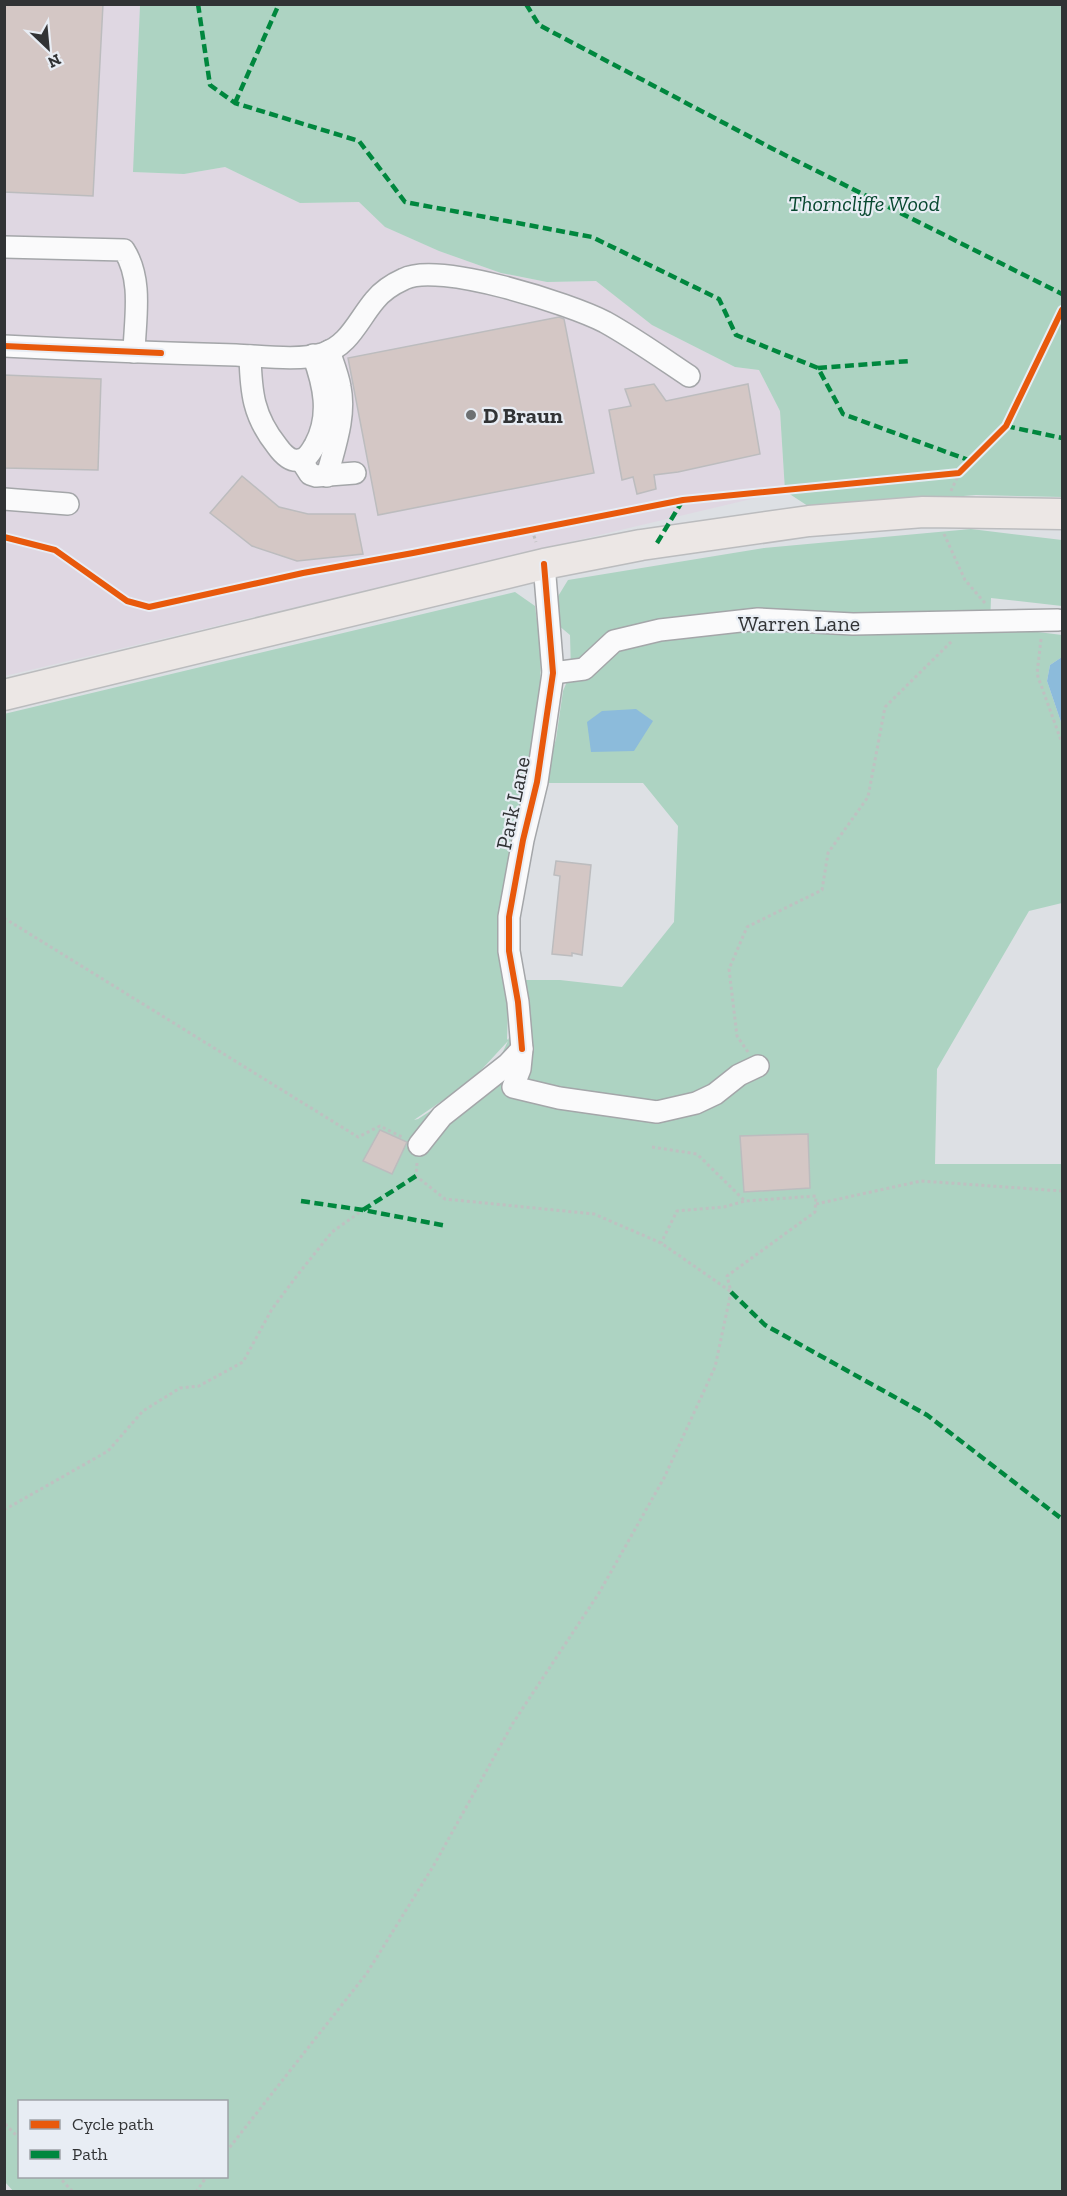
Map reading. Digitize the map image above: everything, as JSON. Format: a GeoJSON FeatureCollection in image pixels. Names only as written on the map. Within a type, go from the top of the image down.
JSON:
{"type":"FeatureCollection","features":[{"type":"Feature","properties":{"kind":"highway"},"geometry":{"type":"LineString","coordinates":[[4,695],[544,564],[701,535],[776,525],[923,512],[1062,514]]}},
{"type":"Feature","properties":{"kind":"street"},"geometry":{"type":"LineString","coordinates":[[4,247],[124,250],[132,262],[136,280],[134,352]]}},
{"type":"Feature","properties":{"kind":"street"},"geometry":{"type":"LineString","coordinates":[[4,346],[250,356],[321,353],[346,340],[375,299],[389,287],[408,277],[438,274],[494,284],[595,318],[689,376]]}},
{"type":"Feature","properties":{"kind":"street"},"geometry":{"type":"LineString","coordinates":[[250,356],[251,390],[257,413],[266,433],[289,459],[301,460],[309,455],[317,441],[324,413],[321,353]]}},
{"type":"Feature","properties":{"kind":"street"},"geometry":{"type":"LineString","coordinates":[[321,353],[339,381],[342,402],[337,437],[327,476]]}},
{"type":"Feature","properties":{"kind":"street"},"geometry":{"type":"LineString","coordinates":[[301,460],[310,474],[327,476],[355,473]]}},
{"type":"Feature","properties":{"kind":"street"},"geometry":{"type":"LineString","coordinates":[[4,499],[68,504]]}},
{"type":"Feature","properties":{"kind":"street","name":"Park Lane"},"geometry":{"type":"LineString","coordinates":[[544,564],[553,673],[537,782],[523,840],[509,917],[508,951],[518,1002],[522,1049],[520,1069],[513,1087],[560,1098],[657,1112],[696,1103],[715,1094],[739,1075],[758,1066]]}},
{"type":"Feature","properties":{"kind":"street","name":"Warren Lane"},"geometry":{"type":"LineString","coordinates":[[553,673],[584,669],[614,641],[660,630],[758,619],[853,624],[1051,620]]}},
{"type":"Feature","properties":{"kind":"street"},"geometry":{"type":"LineString","coordinates":[[419,1144],[442,1116],[508,1064],[522,1049]]}},
{"type":"Feature","properties":{"kind":"path"},"geometry":{"type":"LineString","coordinates":[[959,473],[942,513],[943,531],[965,580],[1000,620]]}},
{"type":"Feature","properties":{"kind":"path"},"geometry":{"type":"LineString","coordinates":[[1051,620],[1037,674],[1062,743]]}},
{"type":"Feature","properties":{"kind":"path"},"geometry":{"type":"LineString","coordinates":[[758,1066],[736,1036],[729,969],[747,927],[822,890],[828,853],[868,797],[885,707],[972,621]]}},
{"type":"Feature","properties":{"kind":"path"},"geometry":{"type":"LineString","coordinates":[[4,918],[358,1137],[380,1126],[419,1144],[416,1176],[445,1199],[594,1214],[661,1243],[731,1292]]}},
{"type":"Feature","properties":{"kind":"path"},"geometry":{"type":"LineString","coordinates":[[652,1148],[697,1154],[745,1201]]}},
{"type":"Feature","properties":{"kind":"path"},"geometry":{"type":"LineString","coordinates":[[816,1204],[921,1181],[1062,1191]]}},
{"type":"Feature","properties":{"kind":"path"},"geometry":{"type":"LineString","coordinates":[[228,2148],[367,1973],[434,1865],[513,1724],[599,1593],[664,1478],[715,1367],[731,1292],[728,1276],[815,1212],[816,1197],[745,1201],[724,1208],[677,1211],[661,1243]]}},
{"type":"Feature","properties":{"kind":"path"},"geometry":{"type":"LineString","coordinates":[[4,1510],[108,1451],[143,1411],[180,1388],[199,1386],[243,1362],[272,1309],[332,1232],[363,1210]]}},
{"type":"Feature","properties":{"kind":"path"},"geometry":{"type":"LineString","coordinates":[[4,2118],[6,2125],[18,2137]]}},
{"type":"Feature","properties":{"kind":"path"},"geometry":{"type":"LineString","coordinates":[[60,2178],[73,2192]]}},
{"type":"Feature","properties":{"kind":"path"},"geometry":{"type":"LineString","coordinates":[[196,2192],[206,2178]]}},
{"type":"Feature","properties":{"kind":"shaded area"},"geometry":{"type":"Polygon","coordinates":[[[4,5],[140,5],[134,172],[184,174],[225,167],[300,203],[359,202],[385,227],[439,251],[501,273],[547,282],[596,281],[652,325],[735,367],[759,370],[780,411],[785,491],[5,676],[4,5]]]}},
{"type":"Feature","properties":{"kind":"green space","name":"Thorncliffe Wood"},"geometry":{"type":"Polygon","coordinates":[[[140,5],[1062,5],[1062,497],[976,495],[811,508],[785,491],[780,411],[759,370],[735,367],[652,325],[596,281],[547,282],[501,273],[439,251],[385,227],[359,202],[300,203],[225,167],[184,174],[133,172],[140,5]]]}},
{"type":"Feature","properties":{"kind":"green space"},"geometry":{"type":"Polygon","coordinates":[[[971,529],[1062,540],[1062,606],[991,598],[990,626],[1062,635],[1062,657],[1050,665],[1047,681],[1062,725],[1062,903],[1029,911],[937,1069],[935,1164],[1062,1164],[1062,2191],[14,2192],[5,2182],[4,714],[515,592],[535,606],[541,651],[539,731],[509,980],[560,980],[622,987],[674,922],[678,826],[643,783],[543,783],[556,739],[563,691],[571,672],[570,635],[558,625],[557,598],[568,580],[764,548],[971,529]],[[509,981],[508,1040],[513,1028],[509,981]],[[508,1041],[471,1081],[414,1120],[471,1085],[500,1058],[508,1041]]]}},
{"type":"Feature","properties":{"kind":"water"},"geometry":{"type":"Polygon","coordinates":[[[1062,657],[1062,725],[1047,681],[1050,665],[1062,657]]]}},
{"type":"Feature","properties":{"kind":"water"},"geometry":{"type":"Polygon","coordinates":[[[636,709],[653,721],[634,751],[591,752],[587,722],[602,711],[636,709]]]}},
{"type":"Feature","properties":{"kind":"building"},"geometry":{"type":"Polygon","coordinates":[[[4,4],[103,4],[93,196],[4,192],[4,4]]]}},
{"type":"Feature","properties":{"kind":"building","name":"D Braun"},"geometry":{"type":"Polygon","coordinates":[[[559,317],[564,319],[594,473],[378,515],[348,358],[559,317]]]}},
{"type":"Feature","properties":{"kind":"building"},"geometry":{"type":"Polygon","coordinates":[[[4,375],[101,379],[98,470],[4,468],[4,375]]]}},
{"type":"Feature","properties":{"kind":"building"},"geometry":{"type":"Polygon","coordinates":[[[654,384],[666,401],[748,384],[760,454],[654,475],[656,489],[637,494],[633,477],[622,480],[609,410],[631,406],[625,389],[654,384]]]}},
{"type":"Feature","properties":{"kind":"building"},"geometry":{"type":"Polygon","coordinates":[[[242,476],[279,507],[308,514],[355,514],[363,554],[297,561],[252,546],[210,513],[242,476]]]}},
{"type":"Feature","properties":{"kind":"building"},"geometry":{"type":"Polygon","coordinates":[[[556,861],[591,865],[582,955],[552,954],[560,876],[554,875],[556,861]]]}},
{"type":"Feature","properties":{"kind":"building"},"geometry":{"type":"Polygon","coordinates":[[[380,1130],[407,1142],[392,1174],[363,1161],[380,1130]]]}},
{"type":"Feature","properties":{"kind":"building"},"geometry":{"type":"Polygon","coordinates":[[[808,1134],[810,1188],[744,1192],[740,1136],[808,1134]]]}},
{"type":"Feature","properties":{"kind":"marked path"},"geometry":{"type":"LineString","coordinates":[[198,4],[210,85],[235,103],[359,141],[405,202],[592,237],[719,299],[736,335],[818,368],[843,414],[971,461]]}},
{"type":"Feature","properties":{"kind":"marked path"},"geometry":{"type":"LineString","coordinates":[[235,103],[279,4]]}},
{"type":"Feature","properties":{"kind":"marked path"},"geometry":{"type":"LineString","coordinates":[[526,4],[539,25],[773,149],[1062,294]]}},
{"type":"Feature","properties":{"kind":"marked path"},"geometry":{"type":"LineString","coordinates":[[818,368],[910,361]]}},
{"type":"Feature","properties":{"kind":"marked path"},"geometry":{"type":"LineString","coordinates":[[1006,426],[1062,438]]}},
{"type":"Feature","properties":{"kind":"marked path"},"geometry":{"type":"LineString","coordinates":[[657,543],[683,500]]}},
{"type":"Feature","properties":{"kind":"marked path"},"geometry":{"type":"LineString","coordinates":[[363,1210],[416,1176]]}},
{"type":"Feature","properties":{"kind":"marked path"},"geometry":{"type":"LineString","coordinates":[[301,1201],[447,1226]]}},
{"type":"Feature","properties":{"kind":"marked path"},"geometry":{"type":"LineString","coordinates":[[731,1292],[765,1325],[927,1415],[1062,1519]]}},
{"type":"Feature","properties":{"kind":"cycle path"},"geometry":{"type":"LineString","coordinates":[[4,537],[55,550],[127,601],[149,607],[303,573],[683,500],[959,473],[1006,426],[1062,310]]}},
{"type":"Feature","properties":{"kind":"cycle path"},"geometry":{"type":"LineString","coordinates":[[4,346],[161,353]]}},
{"type":"Feature","properties":{"kind":"cycle path"},"geometry":{"type":"LineString","coordinates":[[522,1049],[518,1002],[509,951],[509,917],[523,840],[537,782],[553,673],[544,564]]}},
{"type":"Feature","properties":{"kind":"place","name":"D Braun"},"geometry":{"type":"Point","coordinates":[471,415]}}]}
